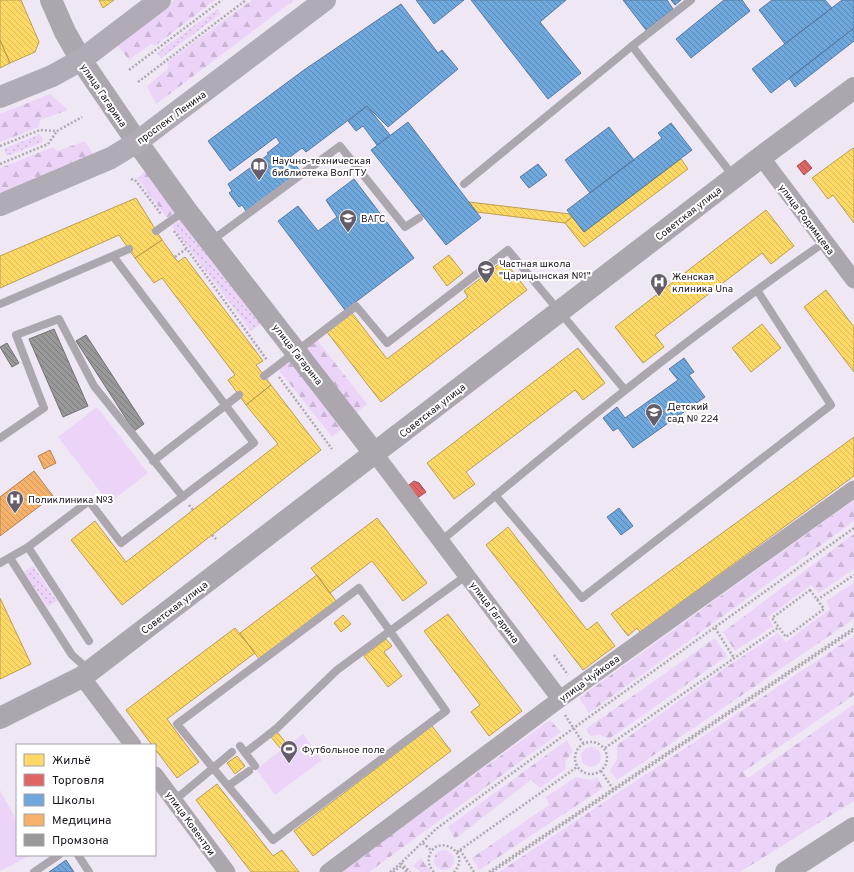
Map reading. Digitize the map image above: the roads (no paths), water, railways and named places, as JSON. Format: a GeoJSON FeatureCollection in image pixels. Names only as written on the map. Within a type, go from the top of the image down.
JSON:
{"type":"FeatureCollection","features":[{"type":"Feature","properties":{"kind":"main road"},"geometry":{"type":"LineString","coordinates":[[0,98],[52,76],[81,60],[160,0]]}},
{"type":"Feature","properties":{"kind":"main road","name":"проспект Ленина"},"geometry":{"type":"LineString","coordinates":[[0,205],[111,158],[137,142],[325,0]]}},
{"type":"Feature","properties":{"kind":"street","name":"улица Гагарина"},"geometry":{"type":"LineString","coordinates":[[51,0],[65,32],[81,60],[186,210],[467,575],[562,706]]}},
{"type":"Feature","properties":{"kind":"street","name":"Советская улица"},"geometry":{"type":"LineString","coordinates":[[0,718],[86,674],[375,454],[734,177],[854,88]]}},
{"type":"Feature","properties":{"kind":"street","name":"улица Родимцева"},"geometry":{"type":"LineString","coordinates":[[761,157],[854,280]]}},
{"type":"Feature","properties":{"kind":"street","name":"улица Чуйкова"},"geometry":{"type":"LineString","coordinates":[[328,872],[562,706],[854,489]]}},
{"type":"Feature","properties":{"kind":"street"},"geometry":{"type":"LineString","coordinates":[[86,674],[132,744]]}},
{"type":"Feature","properties":{"kind":"street","name":"улица Ковентри"},"geometry":{"type":"LineString","coordinates":[[162,789],[227,872]]}},
{"type":"Feature","properties":{"kind":"street"},"geometry":{"type":"LineString","coordinates":[[786,872],[854,828]]}},
{"type":"Feature","properties":{"kind":"lane"},"geometry":{"type":"LineString","coordinates":[[464,184],[632,46],[691,0]]}},
{"type":"Feature","properties":{"kind":"lane"},"geometry":{"type":"LineString","coordinates":[[632,46],[734,177]]}},
{"type":"Feature","properties":{"kind":"lane"},"geometry":{"type":"LineString","coordinates":[[211,242],[340,146],[405,227],[419,218]]}},
{"type":"Feature","properties":{"kind":"lane"},"geometry":{"type":"LineString","coordinates":[[156,231],[186,210]]}},
{"type":"Feature","properties":{"kind":"lane"},"geometry":{"type":"LineString","coordinates":[[441,541],[495,495],[625,390],[757,290],[825,242]]}},
{"type":"Feature","properties":{"kind":"lane"},"geometry":{"type":"LineString","coordinates":[[0,304],[129,249]]}},
{"type":"Feature","properties":{"kind":"lane"},"geometry":{"type":"LineString","coordinates":[[264,376],[356,306],[387,343],[508,250],[625,390]]}},
{"type":"Feature","properties":{"kind":"lane"},"geometry":{"type":"LineString","coordinates":[[0,563],[28,547],[89,501],[121,543],[254,442],[113,256]]}},
{"type":"Feature","properties":{"kind":"lane"},"geometry":{"type":"LineString","coordinates":[[495,495],[582,598],[824,410],[830,405],[757,290]]}},
{"type":"Feature","properties":{"kind":"lane"},"geometry":{"type":"LineString","coordinates":[[0,438],[44,408],[16,335],[59,319],[94,386],[183,497]]}},
{"type":"Feature","properties":{"kind":"lane"},"geometry":{"type":"LineString","coordinates":[[154,461],[239,395]]}},
{"type":"Feature","properties":{"kind":"lane"},"geometry":{"type":"LineString","coordinates":[[28,547],[89,641]]}},
{"type":"Feature","properties":{"kind":"lane"},"geometry":{"type":"LineString","coordinates":[[10,558],[72,655],[86,674]]}},
{"type":"Feature","properties":{"kind":"lane"},"geometry":{"type":"LineString","coordinates":[[228,786],[252,768],[243,749],[277,728],[337,670],[467,575]]}},
{"type":"Feature","properties":{"kind":"lane"},"geometry":{"type":"LineString","coordinates":[[359,588],[446,711],[274,840],[213,768],[177,724],[359,588]]}},
{"type":"Feature","properties":{"kind":"lane"},"geometry":{"type":"LineString","coordinates":[[162,789],[182,794],[232,752]]}},
{"type":"Feature","properties":{"kind":"lane"},"geometry":{"type":"LineString","coordinates":[[34,872],[58,856]]}},
{"type":"Feature","properties":{"kind":"lane"},"geometry":{"type":"LineString","coordinates":[[79,856],[89,872]]}},
{"type":"Feature","properties":{"kind":"place","name":"Научно-техническая библиотека ВолГТУ"},"geometry":{"type":"Point","coordinates":[259,181]}},
{"type":"Feature","properties":{"kind":"place","name":"ВАГС"},"geometry":{"type":"Point","coordinates":[348,233]}},
{"type":"Feature","properties":{"kind":"place","name":"Частная школа \"Царицынская №1\""},"geometry":{"type":"Point","coordinates":[486,284]}},
{"type":"Feature","properties":{"kind":"place","name":"Женская клиника Una"},"geometry":{"type":"Point","coordinates":[659,297]}},
{"type":"Feature","properties":{"kind":"place","name":"Детский сад № 224"},"geometry":{"type":"Point","coordinates":[654,427]}},
{"type":"Feature","properties":{"kind":"place","name":"Поликлиника №3"},"geometry":{"type":"Point","coordinates":[15,514]}},
{"type":"Feature","properties":{"kind":"place","name":"Футбольное поле"},"geometry":{"type":"Point","coordinates":[289,764]}}]}
